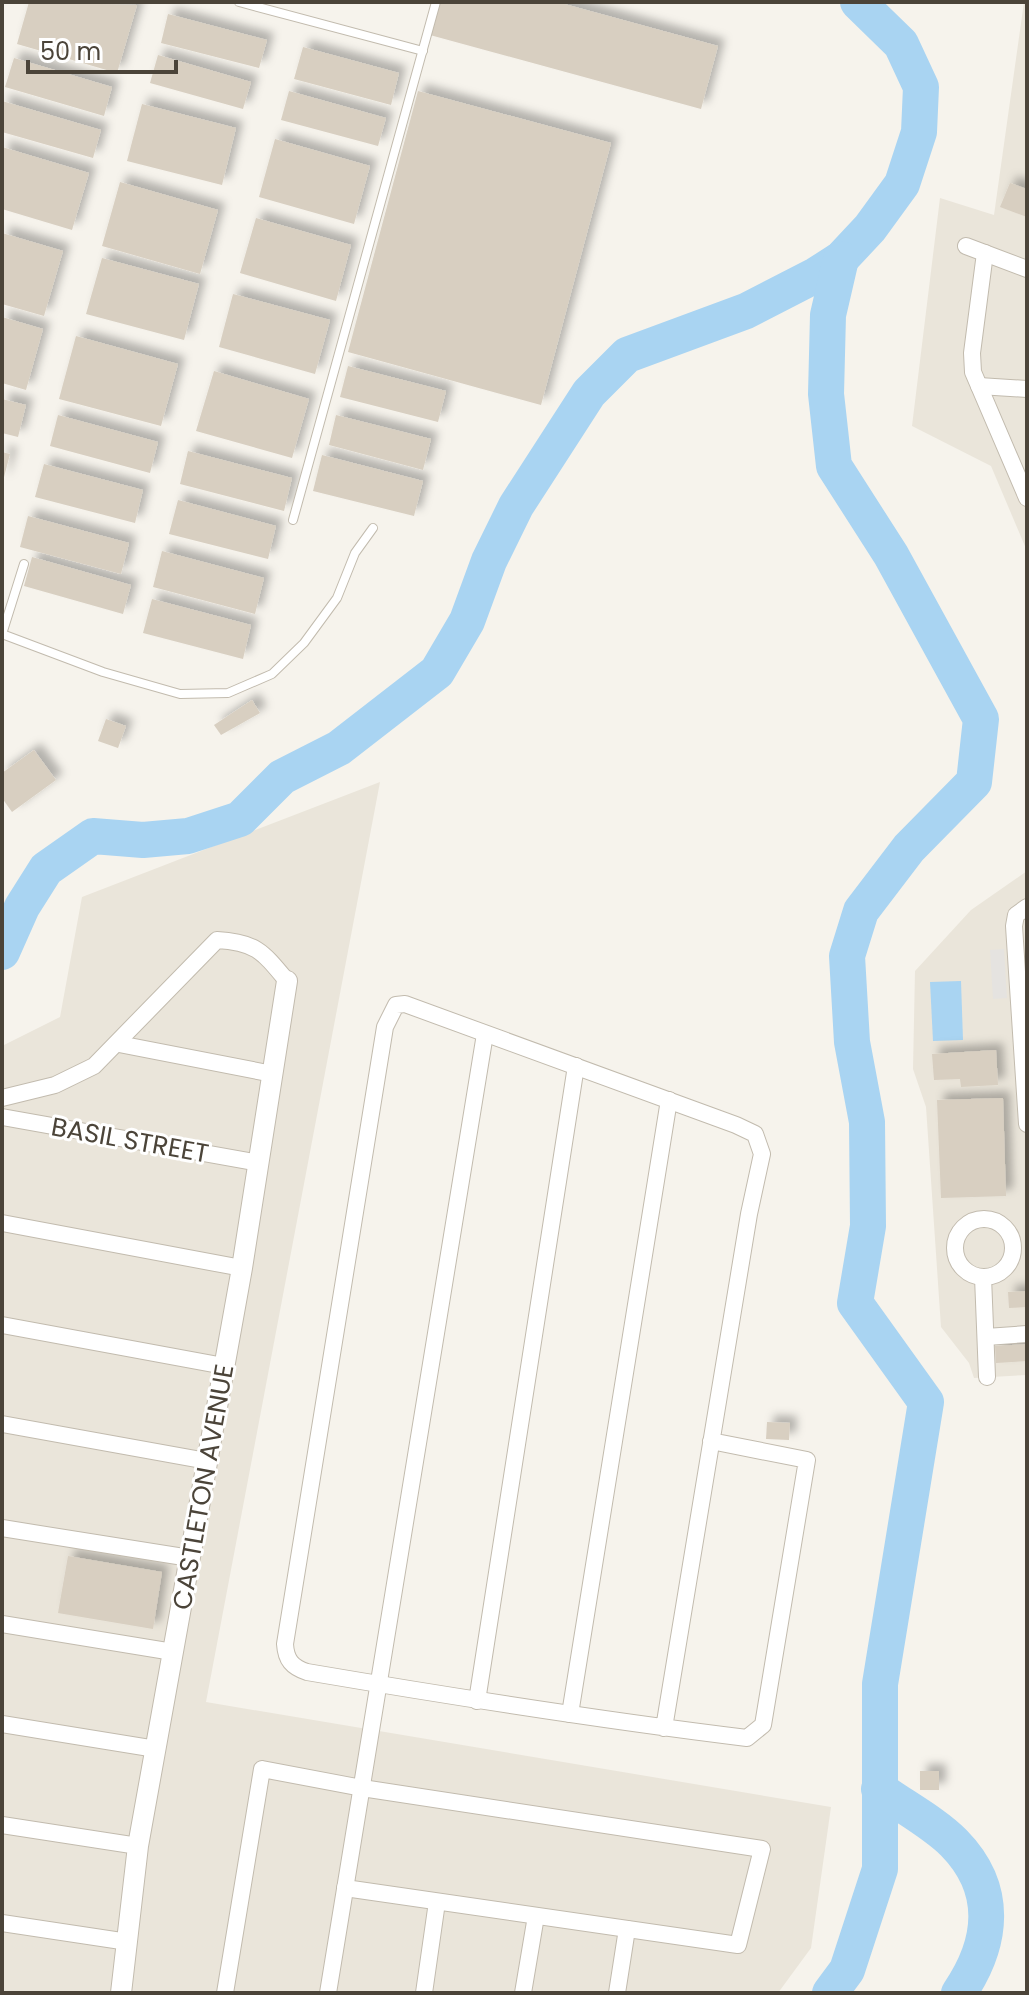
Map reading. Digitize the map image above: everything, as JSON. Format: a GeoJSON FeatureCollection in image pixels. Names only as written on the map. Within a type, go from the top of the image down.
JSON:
{"type":"FeatureCollection","features":[{"type":"Feature","properties":{"kind":"street"},"geometry":{"type":"LineString","coordinates":[[966,246],[1027,269]]}},
{"type":"Feature","properties":{"kind":"street"},"geometry":{"type":"LineString","coordinates":[[985,253],[972,353],[979,386],[1022,476],[1027,498]]}},
{"type":"Feature","properties":{"kind":"street"},"geometry":{"type":"LineString","coordinates":[[979,386],[1027,389]]}},
{"type":"Feature","properties":{"kind":"street"},"geometry":{"type":"LineString","coordinates":[[1021,911],[1027,1124]]}},
{"type":"Feature","properties":{"kind":"street"},"geometry":{"type":"LineString","coordinates":[[2,1098],[55,1085],[94,1066],[119,1044],[217,940],[238,941],[261,949],[287,981]]}},
{"type":"Feature","properties":{"kind":"street","name":"CASTLETON AVENUE"},"geometry":{"type":"LineString","coordinates":[[121,1993],[138,1846],[242,1268],[287,981]]}},
{"type":"Feature","properties":{"kind":"street"},"geometry":{"type":"LineString","coordinates":[[664,1728],[711,1441],[749,1214],[762,1154],[755,1134],[405,1004],[396,1005],[385,1027],[285,1644],[286,1655],[298,1669],[379,1684],[477,1701],[664,1728],[747,1738],[763,1725],[807,1460],[711,1441]]}},
{"type":"Feature","properties":{"kind":"street"},"geometry":{"type":"LineString","coordinates":[[328,1993],[485,1034]]}},
{"type":"Feature","properties":{"kind":"street"},"geometry":{"type":"LineString","coordinates":[[119,1044],[273,1074]]}},
{"type":"Feature","properties":{"kind":"street"},"geometry":{"type":"LineString","coordinates":[[477,1701],[576,1066]]}},
{"type":"Feature","properties":{"kind":"street"},"geometry":{"type":"LineString","coordinates":[[570,1714],[669,1100]]}},
{"type":"Feature","properties":{"kind":"street","name":"BASIL STREET"},"geometry":{"type":"LineString","coordinates":[[2,1117],[259,1163]]}},
{"type":"Feature","properties":{"kind":"street"},"geometry":{"type":"LineString","coordinates":[[975,1220],[993,1220],[1008,1231],[1020,1247],[1008,1265],[993,1276],[983,1277],[966,1271],[956,1257],[961,1230],[975,1220]]}},
{"type":"Feature","properties":{"kind":"street"},"geometry":{"type":"LineString","coordinates":[[2,1223],[242,1268]]}},
{"type":"Feature","properties":{"kind":"street"},"geometry":{"type":"LineString","coordinates":[[983,1277],[987,1377]]}},
{"type":"Feature","properties":{"kind":"street"},"geometry":{"type":"LineString","coordinates":[[2,1325],[224,1366]]}},
{"type":"Feature","properties":{"kind":"street"},"geometry":{"type":"LineString","coordinates":[[986,1337],[1027,1334]]}},
{"type":"Feature","properties":{"kind":"street"},"geometry":{"type":"LineString","coordinates":[[2,1424],[207,1461]]}},
{"type":"Feature","properties":{"kind":"street"},"geometry":{"type":"LineString","coordinates":[[2,1528],[190,1558]]}},
{"type":"Feature","properties":{"kind":"street"},"geometry":{"type":"LineString","coordinates":[[2,1624],[173,1652]]}},
{"type":"Feature","properties":{"kind":"street"},"geometry":{"type":"LineString","coordinates":[[2,1724],[156,1749]]}},
{"type":"Feature","properties":{"kind":"street"},"geometry":{"type":"LineString","coordinates":[[225,1993],[262,1769],[362,1788],[762,1849],[738,1945],[345,1888]]}},
{"type":"Feature","properties":{"kind":"street"},"geometry":{"type":"LineString","coordinates":[[2,1825],[138,1846]]}},
{"type":"Feature","properties":{"kind":"street"},"geometry":{"type":"LineString","coordinates":[[424,1993],[437,1902]]}},
{"type":"Feature","properties":{"kind":"street"},"geometry":{"type":"LineString","coordinates":[[523,1993],[536,1916]]}},
{"type":"Feature","properties":{"kind":"street"},"geometry":{"type":"LineString","coordinates":[[2,1923],[128,1942]]}},
{"type":"Feature","properties":{"kind":"street"},"geometry":{"type":"LineString","coordinates":[[617,1993],[627,1929]]}},
{"type":"Feature","properties":{"kind":"lane"},"geometry":{"type":"LineString","coordinates":[[239,2],[423,51]]}},
{"type":"Feature","properties":{"kind":"lane"},"geometry":{"type":"LineString","coordinates":[[293,520],[436,2]]}},
{"type":"Feature","properties":{"kind":"lane"},"geometry":{"type":"LineString","coordinates":[[24,564],[2,634],[103,672],[180,694],[228,693],[272,674],[304,643],[337,598],[355,553],[373,528]]}},
{"type":"Feature","properties":{"kind":"shaded area"},"geometry":{"type":"Polygon","coordinates":[[[1024,2],[1027,2],[1027,551],[991,466],[912,426],[940,198],[994,215],[1024,2]]]}},
{"type":"Feature","properties":{"kind":"shaded area"},"geometry":{"type":"Polygon","coordinates":[[[380,782],[206,1702],[831,1807],[811,1948],[778,1993],[2,1993],[2,1046],[60,1017],[82,897],[380,782]]]}},
{"type":"Feature","properties":{"kind":"shaded area"},"geometry":{"type":"Polygon","coordinates":[[[1027,871],[1027,1375],[974,1378],[969,1363],[941,1327],[926,1107],[913,1069],[915,971],[971,910],[1027,871]]]}},
{"type":"Feature","properties":{"kind":"shaded area"},"geometry":{"type":"Polygon","coordinates":[[[1004,949],[1007,998],[993,999],[990,950],[1004,949]]]}},
{"type":"Feature","properties":{"kind":"water"},"geometry":{"type":"Polygon","coordinates":[[[961,981],[963,1040],[933,1041],[930,982],[961,981]]]}},
{"type":"Feature","properties":{"kind":"building"},"geometry":{"type":"Polygon","coordinates":[[[29,2],[137,5],[117,73],[17,44],[29,2]]]}},
{"type":"Feature","properties":{"kind":"building"},"geometry":{"type":"Polygon","coordinates":[[[439,2],[557,2],[718,46],[701,109],[430,35],[439,2]]]}},
{"type":"Feature","properties":{"kind":"building"},"geometry":{"type":"Polygon","coordinates":[[[168,14],[267,40],[259,68],[161,43],[168,14]]]}},
{"type":"Feature","properties":{"kind":"building"},"geometry":{"type":"Polygon","coordinates":[[[303,47],[399,73],[391,105],[294,79],[303,47]]]}},
{"type":"Feature","properties":{"kind":"building"},"geometry":{"type":"Polygon","coordinates":[[[158,55],[251,82],[243,109],[150,83],[158,55]]]}},
{"type":"Feature","properties":{"kind":"building"},"geometry":{"type":"Polygon","coordinates":[[[14,58],[112,87],[104,116],[5,87],[14,58]]]}},
{"type":"Feature","properties":{"kind":"building"},"geometry":{"type":"Polygon","coordinates":[[[289,91],[386,118],[378,146],[281,120],[289,91]]]}},
{"type":"Feature","properties":{"kind":"building"},"geometry":{"type":"Polygon","coordinates":[[[418,91],[611,143],[541,405],[348,352],[418,91]]]}},
{"type":"Feature","properties":{"kind":"building"},"geometry":{"type":"Polygon","coordinates":[[[2,101],[101,130],[93,158],[2,132],[2,101]]]}},
{"type":"Feature","properties":{"kind":"building"},"geometry":{"type":"Polygon","coordinates":[[[142,104],[236,128],[222,185],[127,161],[142,104]]]}},
{"type":"Feature","properties":{"kind":"building"},"geometry":{"type":"Polygon","coordinates":[[[275,139],[370,166],[354,224],[259,197],[275,139]]]}},
{"type":"Feature","properties":{"kind":"building"},"geometry":{"type":"Polygon","coordinates":[[[2,147],[89,173],[72,230],[2,209],[2,147]]]}},
{"type":"Feature","properties":{"kind":"building"},"geometry":{"type":"Polygon","coordinates":[[[120,182],[218,210],[200,274],[102,246],[120,182]]]}},
{"type":"Feature","properties":{"kind":"building"},"geometry":{"type":"Polygon","coordinates":[[[1010,183],[1027,189],[1027,217],[1000,207],[1010,183]]]}},
{"type":"Feature","properties":{"kind":"building"},"geometry":{"type":"Polygon","coordinates":[[[256,218],[351,245],[336,301],[240,273],[256,218]]]}},
{"type":"Feature","properties":{"kind":"building"},"geometry":{"type":"Polygon","coordinates":[[[2,233],[63,251],[44,316],[2,304],[2,233]]]}},
{"type":"Feature","properties":{"kind":"building"},"geometry":{"type":"Polygon","coordinates":[[[102,258],[199,284],[184,340],[86,314],[102,258]]]}},
{"type":"Feature","properties":{"kind":"building"},"geometry":{"type":"Polygon","coordinates":[[[233,294],[330,320],[315,374],[219,347],[233,294]]]}},
{"type":"Feature","properties":{"kind":"building"},"geometry":{"type":"Polygon","coordinates":[[[2,317],[43,329],[26,390],[2,383],[2,317]]]}},
{"type":"Feature","properties":{"kind":"building"},"geometry":{"type":"Polygon","coordinates":[[[76,336],[178,364],[161,426],[59,399],[76,336]]]}},
{"type":"Feature","properties":{"kind":"building"},"geometry":{"type":"Polygon","coordinates":[[[348,366],[446,391],[438,422],[340,397],[348,366]]]}},
{"type":"Feature","properties":{"kind":"building"},"geometry":{"type":"Polygon","coordinates":[[[214,371],[309,399],[292,458],[196,431],[214,371]]]}},
{"type":"Feature","properties":{"kind":"building"},"geometry":{"type":"Polygon","coordinates":[[[2,399],[26,405],[18,437],[2,433],[2,399]]]}},
{"type":"Feature","properties":{"kind":"building"},"geometry":{"type":"Polygon","coordinates":[[[58,415],[158,442],[150,473],[50,446],[58,415]]]}},
{"type":"Feature","properties":{"kind":"building"},"geometry":{"type":"Polygon","coordinates":[[[336,415],[431,439],[423,470],[329,445],[336,415]]]}},
{"type":"Feature","properties":{"kind":"building"},"geometry":{"type":"Polygon","coordinates":[[[188,451],[292,478],[284,511],[180,484],[188,451]]]}},
{"type":"Feature","properties":{"kind":"building"},"geometry":{"type":"Polygon","coordinates":[[[2,452],[10,454],[3,481],[2,481],[2,452]]]}},
{"type":"Feature","properties":{"kind":"building"},"geometry":{"type":"Polygon","coordinates":[[[322,455],[423,481],[414,516],[313,491],[322,455]]]}},
{"type":"Feature","properties":{"kind":"building"},"geometry":{"type":"Polygon","coordinates":[[[44,464],[143,490],[135,523],[35,497],[44,464]]]}},
{"type":"Feature","properties":{"kind":"building"},"geometry":{"type":"Polygon","coordinates":[[[178,500],[276,526],[268,559],[169,534],[178,500]]]}},
{"type":"Feature","properties":{"kind":"building"},"geometry":{"type":"Polygon","coordinates":[[[28,516],[129,543],[121,574],[20,547],[28,516]]]}},
{"type":"Feature","properties":{"kind":"building"},"geometry":{"type":"Polygon","coordinates":[[[162,551],[264,578],[255,614],[153,587],[162,551]]]}},
{"type":"Feature","properties":{"kind":"building"},"geometry":{"type":"Polygon","coordinates":[[[32,557],[131,585],[123,614],[24,586],[32,557]]]}},
{"type":"Feature","properties":{"kind":"building"},"geometry":{"type":"Polygon","coordinates":[[[152,599],[251,625],[243,659],[143,633],[152,599]]]}},
{"type":"Feature","properties":{"kind":"building"},"geometry":{"type":"Polygon","coordinates":[[[252,700],[260,713],[221,735],[214,725],[252,700]]]}},
{"type":"Feature","properties":{"kind":"building"},"geometry":{"type":"Polygon","coordinates":[[[106,719],[126,726],[118,748],[98,741],[106,719]]]}},
{"type":"Feature","properties":{"kind":"building"},"geometry":{"type":"Polygon","coordinates":[[[34,750],[56,780],[12,812],[2,798],[2,773],[34,750]]]}},
{"type":"Feature","properties":{"kind":"building"},"geometry":{"type":"Polygon","coordinates":[[[996,1050],[998,1085],[961,1087],[960,1079],[934,1080],[932,1054],[996,1050]]]}},
{"type":"Feature","properties":{"kind":"building"},"geometry":{"type":"Polygon","coordinates":[[[1003,1098],[1006,1196],[941,1198],[937,1100],[1003,1098]]]}},
{"type":"Feature","properties":{"kind":"building"},"geometry":{"type":"Polygon","coordinates":[[[1027,1291],[1027,1307],[1009,1308],[1008,1292],[1027,1291]]]}},
{"type":"Feature","properties":{"kind":"building"},"geometry":{"type":"Polygon","coordinates":[[[1027,1344],[1027,1361],[996,1363],[995,1346],[1027,1344]]]}},
{"type":"Feature","properties":{"kind":"building"},"geometry":{"type":"Polygon","coordinates":[[[767,1422],[790,1423],[789,1440],[766,1439],[767,1422]]]}},
{"type":"Feature","properties":{"kind":"building"},"geometry":{"type":"Polygon","coordinates":[[[68,1556],[162,1572],[153,1629],[58,1613],[68,1556]]]}},
{"type":"Feature","properties":{"kind":"building"},"geometry":{"type":"Polygon","coordinates":[[[920,1771],[939,1771],[939,1790],[920,1790],[920,1771]]]}},
{"type":"Feature","properties":{"kind":"waterway"},"geometry":{"type":"LineString","coordinates":[[2,952],[22,907],[46,869],[93,836],[143,840],[188,836],[240,819],[282,777],[339,748],[437,672],[467,621],[489,561],[516,506],[589,393],[627,355],[746,311],[816,275],[841,259],[870,228],[902,184],[919,132],[921,87],[901,44],[858,2]]}},
{"type":"Feature","properties":{"kind":"waterway"},"geometry":{"type":"LineString","coordinates":[[830,1993],[847,1970],[880,1869],[880,1684],[926,1402],[855,1303],[868,1226],[867,1122],[852,1042],[847,956],[861,911],[909,848],[974,782],[981,719],[891,555],[834,466],[826,394],[828,315],[841,259]]}},
{"type":"Feature","properties":{"kind":"waterway"},"geometry":{"type":"LineString","coordinates":[[879,1789],[946,1835],[969,1861],[979,1879],[986,1916],[984,1936],[979,1955],[959,1993]]}}]}
